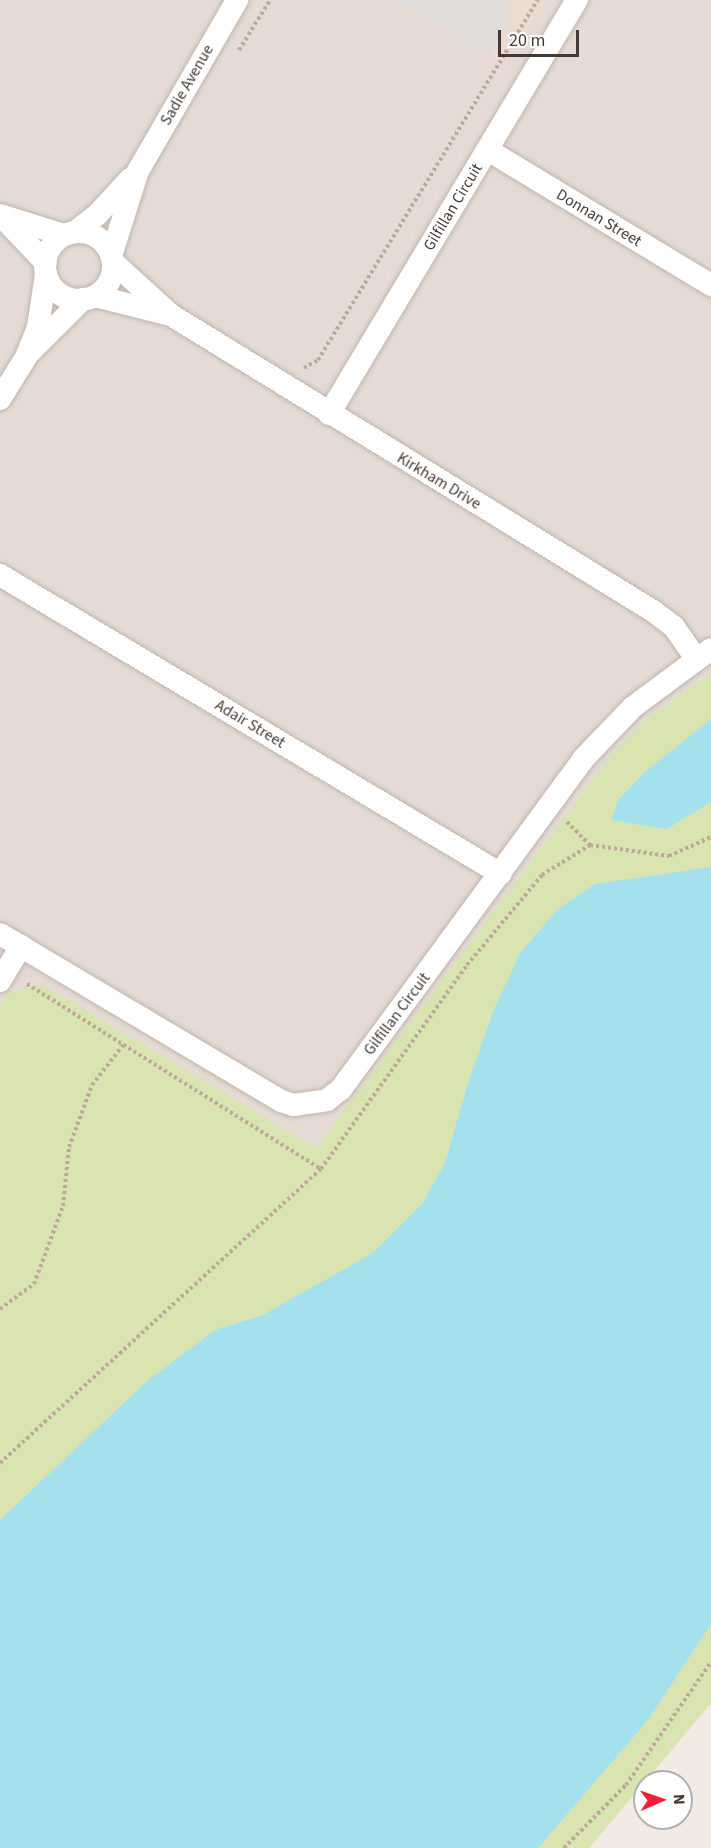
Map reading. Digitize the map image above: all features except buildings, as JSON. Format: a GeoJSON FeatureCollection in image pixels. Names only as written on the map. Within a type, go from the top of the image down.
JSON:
{"type":"FeatureCollection","features":[{"type":"Feature","properties":{"kind":"street","name":"Sadie Avenue"},"geometry":{"type":"LineString","coordinates":[[69,234],[97,215],[138,171],[237,0]]}},
{"type":"Feature","properties":{"kind":"street","name":"Gilfillan Circuit"},"geometry":{"type":"LineString","coordinates":[[329,414],[577,0]]}},
{"type":"Feature","properties":{"kind":"street","name":"Donnan Street"},"geometry":{"type":"LineString","coordinates":[[488,150],[711,285]]}},
{"type":"Feature","properties":{"kind":"street","name":"Sadie Avenue"},"geometry":{"type":"LineString","coordinates":[[112,259],[138,171]]}},
{"type":"Feature","properties":{"kind":"street"},"geometry":{"type":"LineString","coordinates":[[0,215],[69,234],[100,239],[112,259],[106,285],[26,357]]}},
{"type":"Feature","properties":{"kind":"street"},"geometry":{"type":"LineString","coordinates":[[0,215],[46,268],[60,294],[89,298]]}},
{"type":"Feature","properties":{"kind":"street"},"geometry":{"type":"LineString","coordinates":[[0,399],[26,357],[38,327],[51,247],[69,234]]}},
{"type":"Feature","properties":{"kind":"street","name":"Kirkham Drive"},"geometry":{"type":"LineString","coordinates":[[112,259],[171,315],[653,611],[704,654]]}},
{"type":"Feature","properties":{"kind":"street","name":"Kirkham Drive"},"geometry":{"type":"LineString","coordinates":[[89,298],[171,315]]}},
{"type":"Feature","properties":{"kind":"street","name":"Adair Street"},"geometry":{"type":"LineString","coordinates":[[0,575],[501,874]]}},
{"type":"Feature","properties":{"kind":"street","name":"Gilfillan Circuit"},"geometry":{"type":"LineString","coordinates":[[0,934],[281,1101],[311,1104],[327,1100],[341,1089],[501,874],[583,759],[633,707],[704,654]]}},
{"type":"Feature","properties":{"kind":"street"},"geometry":{"type":"LineString","coordinates":[[3,976],[21,946]]}},
{"type":"Feature","properties":{"kind":"path"},"geometry":{"type":"LineString","coordinates":[[234,58],[270,0]]}},
{"type":"Feature","properties":{"kind":"path"},"geometry":{"type":"LineString","coordinates":[[292,363],[302,369],[318,360],[538,0]]}},
{"type":"Feature","properties":{"kind":"path"},"geometry":{"type":"LineString","coordinates":[[550,804],[590,845],[669,856],[711,837]]}},
{"type":"Feature","properties":{"kind":"path"},"geometry":{"type":"LineString","coordinates":[[0,1463],[321,1169],[467,965],[542,876],[590,845]]}},
{"type":"Feature","properties":{"kind":"path"},"geometry":{"type":"LineString","coordinates":[[3,976],[123,1044],[321,1169]]}},
{"type":"Feature","properties":{"kind":"path"},"geometry":{"type":"LineString","coordinates":[[0,1309],[34,1284],[63,1206],[69,1147],[92,1086],[123,1044]]}},
{"type":"Feature","properties":{"kind":"path"},"geometry":{"type":"LineString","coordinates":[[564,1848],[626,1785],[711,1662]]}},
{"type":"Feature","properties":{"kind":"shaded area"},"geometry":{"type":"Polygon","coordinates":[[[0,0],[711,0],[711,1703],[655,1770],[633,1770],[633,1796],[589,1848],[0,1848],[0,0]]]}},
{"type":"Feature","properties":{"kind":"shaded area"},"geometry":{"type":"Polygon","coordinates":[[[396,0],[546,0],[506,66],[396,0]]]}},
{"type":"Feature","properties":{"kind":"shaded area"},"geometry":{"type":"Polygon","coordinates":[[[396,0],[507,0],[503,7],[514,13],[489,56],[396,0]]]}},
{"type":"Feature","properties":{"kind":"green space"},"geometry":{"type":"Polygon","coordinates":[[[711,673],[711,1703],[655,1770],[633,1770],[633,1796],[589,1848],[0,1848],[0,1006],[8,992],[42,984],[316,1148],[616,749],[648,718],[711,673]]]}},
{"type":"Feature","properties":{"kind":"water"},"geometry":{"type":"Polygon","coordinates":[[[711,719],[711,802],[667,829],[611,820],[619,799],[644,773],[711,719]]]}},
{"type":"Feature","properties":{"kind":"water"},"geometry":{"type":"Polygon","coordinates":[[[711,867],[711,1624],[648,1720],[538,1848],[0,1848],[0,1520],[146,1382],[215,1330],[263,1315],[373,1253],[422,1204],[445,1163],[467,1086],[493,1012],[520,953],[558,909],[595,884],[711,867]]]}}]}
